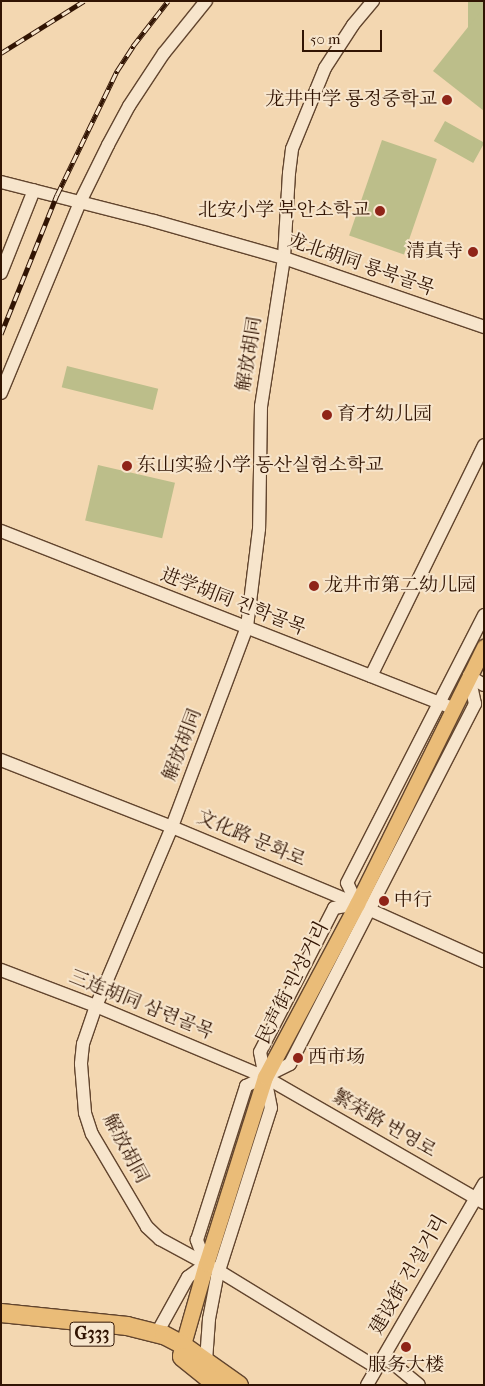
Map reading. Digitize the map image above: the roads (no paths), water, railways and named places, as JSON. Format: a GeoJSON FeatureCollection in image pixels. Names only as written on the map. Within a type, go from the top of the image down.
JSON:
{"type":"FeatureCollection","features":[{"type":"Feature","properties":{"kind":"highway","name":"G333"},"geometry":{"type":"LineString","coordinates":[[1,1313],[127,1326],[157,1333],[180,1349],[217,1385]]}},
{"type":"Feature","properties":{"kind":"highway","name":"G333"},"geometry":{"type":"LineString","coordinates":[[1,1324],[149,1341],[180,1349],[206,1361],[239,1385]]}},
{"type":"Feature","properties":{"kind":"main road","name":"民声街 민성거리"},"geometry":{"type":"LineString","coordinates":[[180,1349],[212,1267],[265,1077],[363,906],[445,705],[469,676],[484,647]]}},
{"type":"Feature","properties":{"kind":"street"},"geometry":{"type":"LineString","coordinates":[[1,393],[80,202],[129,106],[164,52],[206,1]]}},
{"type":"Feature","properties":{"kind":"street","name":"解放胡同"},"geometry":{"type":"LineString","coordinates":[[373,1],[337,48],[316,86],[292,149],[288,173],[284,258],[261,406],[259,529],[247,627],[172,827],[96,1006],[84,1044],[81,1064],[85,1113],[92,1134],[147,1227],[160,1239],[212,1267],[377,1368]]}},
{"type":"Feature","properties":{"kind":"street","name":"龙北胡同 룡북골목"},"geometry":{"type":"LineString","coordinates":[[1,182],[284,258],[484,327]]}},
{"type":"Feature","properties":{"kind":"street"},"geometry":{"type":"LineString","coordinates":[[1,273],[34,190]]}},
{"type":"Feature","properties":{"kind":"street"},"geometry":{"type":"LineString","coordinates":[[371,676],[484,445]]}},
{"type":"Feature","properties":{"kind":"street","name":"进学胡同 진학골목"},"geometry":{"type":"LineString","coordinates":[[1,532],[445,705]]}},
{"type":"Feature","properties":{"kind":"street"},"geometry":{"type":"LineString","coordinates":[[445,705],[484,615]]}},
{"type":"Feature","properties":{"kind":"street"},"geometry":{"type":"LineString","coordinates":[[469,676],[484,666]]}},
{"type":"Feature","properties":{"kind":"street"},"geometry":{"type":"LineString","coordinates":[[469,676],[484,685]]}},
{"type":"Feature","properties":{"kind":"street"},"geometry":{"type":"LineString","coordinates":[[363,906],[475,704],[469,676]]}},
{"type":"Feature","properties":{"kind":"street","name":"文化路 문화로"},"geometry":{"type":"LineString","coordinates":[[1,760],[172,827],[363,906],[484,961]]}},
{"type":"Feature","properties":{"kind":"street","name":"三连胡同 삼련골목"},"geometry":{"type":"LineString","coordinates":[[1,970],[96,1006],[265,1077]]}},
{"type":"Feature","properties":{"kind":"street","name":"繁荣路 번영로"},"geometry":{"type":"LineString","coordinates":[[265,1077],[480,1201]]}},
{"type":"Feature","properties":{"kind":"street","name":"建设街 건설거리"},"geometry":{"type":"LineString","coordinates":[[367,1385],[480,1201],[484,1184]]}},
{"type":"Feature","properties":{"kind":"street"},"geometry":{"type":"LineString","coordinates":[[157,1333],[188,1277],[212,1267],[206,1361]]}},
{"type":"Feature","properties":{"kind":"street"},"geometry":{"type":"LineString","coordinates":[[384,1356],[419,1385]]}},
{"type":"Feature","properties":{"kind":"railway"},"geometry":{"type":"LineString","coordinates":[[1,53],[84,1]]}},
{"type":"Feature","properties":{"kind":"railway"},"geometry":{"type":"LineString","coordinates":[[1,334],[57,195],[117,71],[133,46],[168,1]]}},
{"type":"Feature","properties":{"kind":"place","name":"龙井中学 룡정중학교"},"geometry":{"type":"Point","coordinates":[447,100]}},
{"type":"Feature","properties":{"kind":"place","name":"北安小学 북안소학교"},"geometry":{"type":"Point","coordinates":[380,211]}},
{"type":"Feature","properties":{"kind":"place","name":"清真寺"},"geometry":{"type":"Point","coordinates":[473,252]}},
{"type":"Feature","properties":{"kind":"place","name":"育才幼儿园"},"geometry":{"type":"Point","coordinates":[327,415]}},
{"type":"Feature","properties":{"kind":"place","name":"东山实验小学 동산실험소학교"},"geometry":{"type":"Point","coordinates":[127,466]}},
{"type":"Feature","properties":{"kind":"place","name":"龙井市第二幼儿园"},"geometry":{"type":"Point","coordinates":[314,586]}},
{"type":"Feature","properties":{"kind":"place","name":"中行"},"geometry":{"type":"Point","coordinates":[384,901]}},
{"type":"Feature","properties":{"kind":"place","name":"西市场"},"geometry":{"type":"Point","coordinates":[298,1058]}},
{"type":"Feature","properties":{"kind":"place","name":"服务大楼"},"geometry":{"type":"Point","coordinates":[406,1347]}}]}
